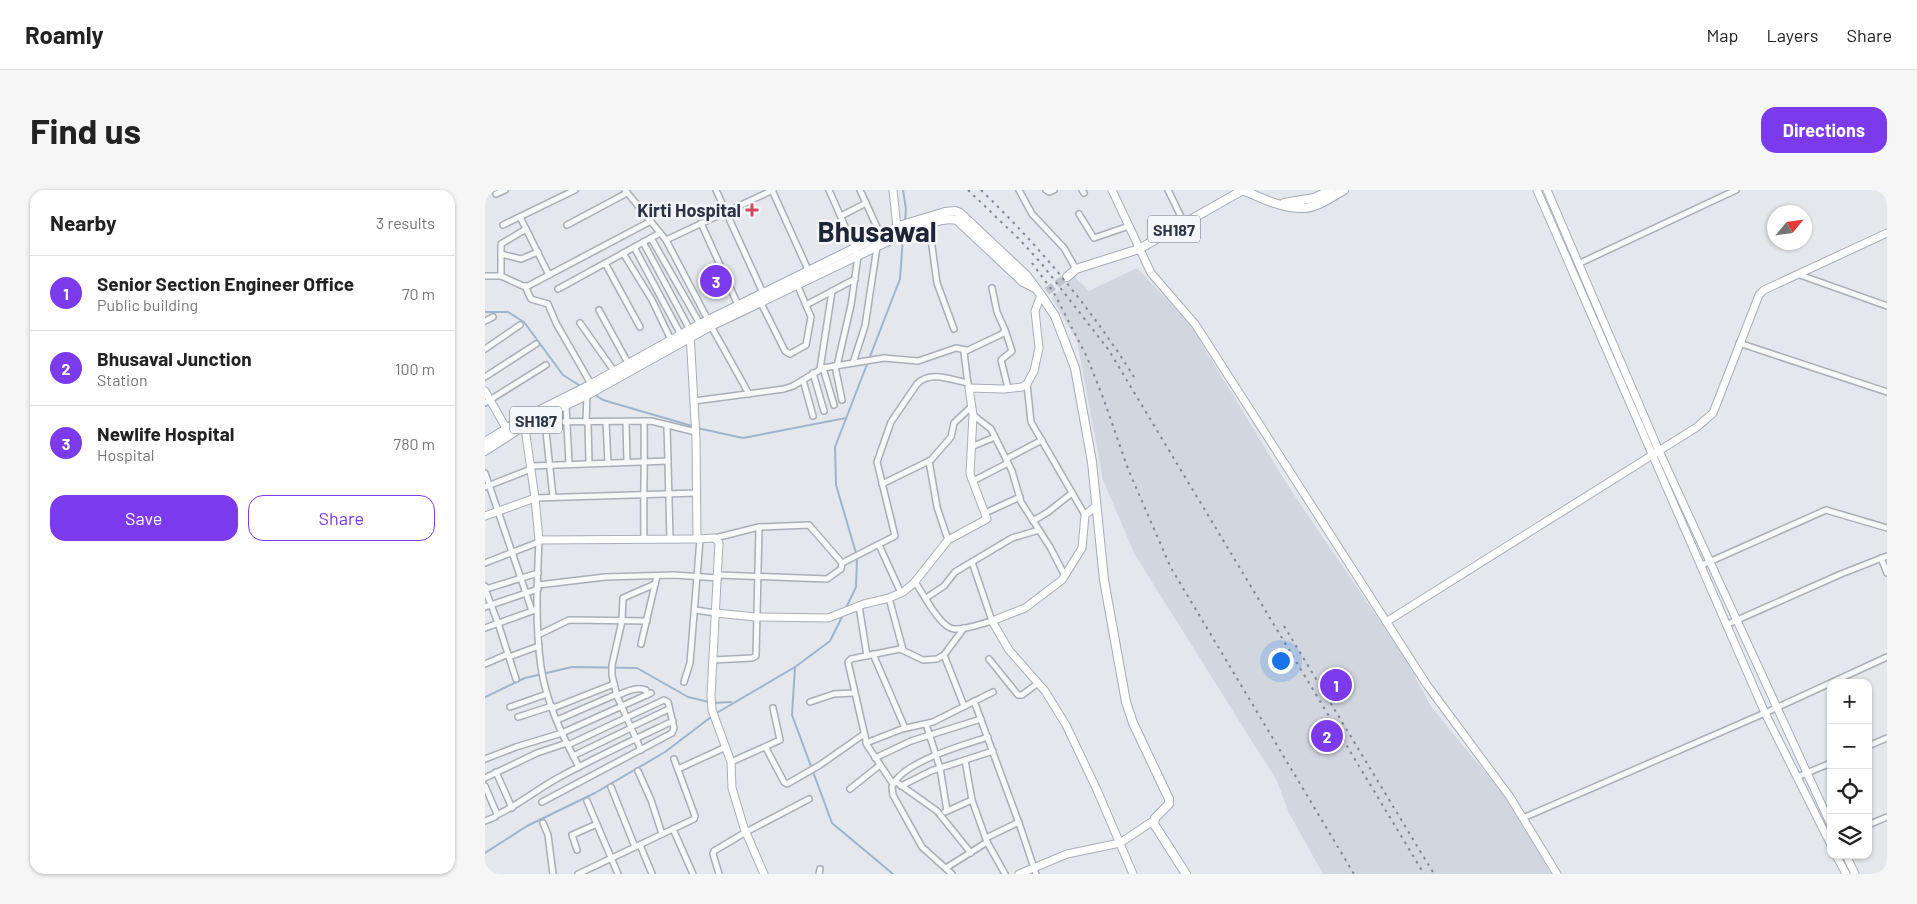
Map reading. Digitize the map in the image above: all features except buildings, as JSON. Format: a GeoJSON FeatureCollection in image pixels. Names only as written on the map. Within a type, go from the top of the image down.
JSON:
{"type":"FeatureCollection","features":[{"type":"Feature","properties":{"kind":"main road"},"geometry":{"type":"LineString","coordinates":[[893,190],[901,229]]}},
{"type":"Feature","properties":{"kind":"main road"},"geometry":{"type":"LineString","coordinates":[[1112,190],[1151,272],[1195,324],[1427,685],[1510,796],[1557,874]]}},
{"type":"Feature","properties":{"kind":"main road","name":"SH187"},"geometry":{"type":"LineString","coordinates":[[1067,277],[1076,270],[1139,248],[1243,190],[1279,204],[1314,198],[1344,190]]}},
{"type":"Feature","properties":{"kind":"main road"},"geometry":{"type":"LineString","coordinates":[[1537,190],[1765,713],[1827,837]]}},
{"type":"Feature","properties":{"kind":"main road"},"geometry":{"type":"LineString","coordinates":[[1547,190],[1659,451],[1827,817]]}},
{"type":"Feature","properties":{"kind":"main road","name":"SH187"},"geometry":{"type":"LineString","coordinates":[[485,442],[506,428],[527,422],[566,405],[614,372],[681,334],[690,334],[700,324],[709,323],[760,302],[857,252],[881,236],[949,211],[960,213],[1042,292]]}},
{"type":"Feature","properties":{"kind":"main road","name":"SH187"},"geometry":{"type":"LineString","coordinates":[[920,223],[929,224],[949,219],[957,220],[1023,282],[1042,292]]}},
{"type":"Feature","properties":{"kind":"main road","name":"SH187"},"geometry":{"type":"LineString","coordinates":[[485,451],[527,422],[690,334],[738,305],[809,272],[857,252],[877,247],[901,229]]}},
{"type":"Feature","properties":{"kind":"main road"},"geometry":{"type":"LineString","coordinates":[[1386,622],[1697,427],[1713,413],[1759,295],[1764,290],[1800,275],[1887,233]]}},
{"type":"Feature","properties":{"kind":"main road"},"geometry":{"type":"LineString","coordinates":[[716,613],[756,618],[828,618],[859,606],[889,598],[901,593],[915,582],[948,540],[987,519],[970,474],[973,414],[969,386],[1008,388],[1023,387],[1027,384],[1034,371],[1039,348],[1035,311],[1042,292]]}},
{"type":"Feature","properties":{"kind":"main road"},"geometry":{"type":"LineString","coordinates":[[1019,874],[1035,871],[1067,854],[1120,842],[1153,821],[1169,804],[1169,798],[1133,723],[1126,702],[1104,580],[1092,462],[1075,368],[1055,316],[1042,292]]}},
{"type":"Feature","properties":{"kind":"main road"},"geometry":{"type":"LineString","coordinates":[[690,334],[696,432],[699,539]]}},
{"type":"Feature","properties":{"kind":"main road"},"geometry":{"type":"LineString","coordinates":[[485,391],[487,401],[506,428]]}},
{"type":"Feature","properties":{"kind":"main road"},"geometry":{"type":"LineString","coordinates":[[527,422],[539,541],[715,538],[719,543],[711,695],[712,710],[731,762],[732,788],[745,832],[764,874]]}},
{"type":"Feature","properties":{"kind":"main road"},"geometry":{"type":"LineString","coordinates":[[485,516],[535,498]]}},
{"type":"Feature","properties":{"kind":"main road"},"geometry":{"type":"LineString","coordinates":[[1096,506],[1085,515],[1081,548],[1062,580],[1025,608],[992,620],[1009,650],[1038,683],[1066,725],[1133,874]]}},
{"type":"Feature","properties":{"kind":"main road"},"geometry":{"type":"LineString","coordinates":[[1153,821],[1186,874]]}},
{"type":"Feature","properties":{"kind":"main road"},"geometry":{"type":"LineString","coordinates":[[1838,859],[1846,874]]}},
{"type":"Feature","properties":{"kind":"main road"},"geometry":{"type":"LineString","coordinates":[[1847,859],[1855,874]]}},
{"type":"Feature","properties":{"kind":"street"},"geometry":{"type":"LineString","coordinates":[[496,194],[505,190]]}},
{"type":"Feature","properties":{"kind":"street"},"geometry":{"type":"LineString","coordinates":[[503,225],[575,190]]}},
{"type":"Feature","properties":{"kind":"street"},"geometry":{"type":"LineString","coordinates":[[716,190],[763,293]]}},
{"type":"Feature","properties":{"kind":"street"},"geometry":{"type":"LineString","coordinates":[[666,240],[772,190],[809,272]]}},
{"type":"Feature","properties":{"kind":"street"},"geometry":{"type":"LineString","coordinates":[[829,190],[857,252],[851,308],[836,366],[842,400]]}},
{"type":"Feature","properties":{"kind":"street"},"geometry":{"type":"LineString","coordinates":[[860,190],[881,236]]}},
{"type":"Feature","properties":{"kind":"street"},"geometry":{"type":"LineString","coordinates":[[1019,190],[1032,214],[1064,248],[1076,270]]}},
{"type":"Feature","properties":{"kind":"street"},"geometry":{"type":"LineString","coordinates":[[1047,190],[1049,192],[1054,190]]}},
{"type":"Feature","properties":{"kind":"street"},"geometry":{"type":"LineString","coordinates":[[1168,190],[1184,223]]}},
{"type":"Feature","properties":{"kind":"street"},"geometry":{"type":"LineString","coordinates":[[1578,264],[1736,190]]}},
{"type":"Feature","properties":{"kind":"street"},"geometry":{"type":"LineString","coordinates":[[567,225],[626,191],[666,240],[709,323],[749,394]]}},
{"type":"Feature","properties":{"kind":"street"},"geometry":{"type":"LineString","coordinates":[[841,216],[866,203]]}},
{"type":"Feature","properties":{"kind":"street"},"geometry":{"type":"LineString","coordinates":[[1079,214],[1094,238],[1129,226]]}},
{"type":"Feature","properties":{"kind":"street"},"geometry":{"type":"LineString","coordinates":[[520,217],[549,275]]}},
{"type":"Feature","properties":{"kind":"street"},"geometry":{"type":"LineString","coordinates":[[525,286],[651,221]]}},
{"type":"Feature","properties":{"kind":"street"},"geometry":{"type":"LineString","coordinates":[[701,223],[738,305]]}},
{"type":"Feature","properties":{"kind":"street"},"geometry":{"type":"LineString","coordinates":[[929,224],[937,283],[954,329]]}},
{"type":"Feature","properties":{"kind":"street"},"geometry":{"type":"LineString","coordinates":[[501,276],[502,242],[526,229]]}},
{"type":"Feature","properties":{"kind":"street"},"geometry":{"type":"LineString","coordinates":[[559,289],[660,233]]}},
{"type":"Feature","properties":{"kind":"street"},"geometry":{"type":"LineString","coordinates":[[651,238],[700,324]]}},
{"type":"Feature","properties":{"kind":"street"},"geometry":{"type":"LineString","coordinates":[[643,242],[690,334]]}},
{"type":"Feature","properties":{"kind":"street"},"geometry":{"type":"LineString","coordinates":[[634,247],[681,334]]}},
{"type":"Feature","properties":{"kind":"street"},"geometry":{"type":"LineString","coordinates":[[855,363],[865,326],[877,247]]}},
{"type":"Feature","properties":{"kind":"street"},"geometry":{"type":"LineString","coordinates":[[501,254],[521,259],[538,252]]}},
{"type":"Feature","properties":{"kind":"street"},"geometry":{"type":"LineString","coordinates":[[623,253],[652,300],[671,340]]}},
{"type":"Feature","properties":{"kind":"street"},"geometry":{"type":"LineString","coordinates":[[605,263],[640,327]]}},
{"type":"Feature","properties":{"kind":"street"},"geometry":{"type":"LineString","coordinates":[[1800,275],[1887,306]]}},
{"type":"Feature","properties":{"kind":"street"},"geometry":{"type":"LineString","coordinates":[[485,276],[501,276],[525,286],[531,299],[549,304],[556,323],[589,389],[587,422],[589,464]]}},
{"type":"Feature","properties":{"kind":"street"},"geometry":{"type":"LineString","coordinates":[[806,305],[855,279]]}},
{"type":"Feature","properties":{"kind":"street"},"geometry":{"type":"LineString","coordinates":[[760,302],[788,354],[804,346],[807,342],[811,320],[797,284]]}},
{"type":"Feature","properties":{"kind":"street"},"geometry":{"type":"LineString","coordinates":[[992,288],[997,312],[1012,351],[1001,360],[1008,388]]}},
{"type":"Feature","properties":{"kind":"street"},"geometry":{"type":"LineString","coordinates":[[832,291],[821,368],[834,405]]}},
{"type":"Feature","properties":{"kind":"street"},"geometry":{"type":"LineString","coordinates":[[599,310],[628,364]]}},
{"type":"Feature","properties":{"kind":"street"},"geometry":{"type":"LineString","coordinates":[[485,321],[493,317]]}},
{"type":"Feature","properties":{"kind":"street"},"geometry":{"type":"LineString","coordinates":[[580,322],[614,372]]}},
{"type":"Feature","properties":{"kind":"street"},"geometry":{"type":"LineString","coordinates":[[485,349],[520,326]]}},
{"type":"Feature","properties":{"kind":"street"},"geometry":{"type":"LineString","coordinates":[[694,401],[784,389],[803,380],[821,368],[884,358],[918,361],[956,348],[966,350],[1002,334],[1005,330]]}},
{"type":"Feature","properties":{"kind":"street"},"geometry":{"type":"LineString","coordinates":[[1739,343],[1887,392]]}},
{"type":"Feature","properties":{"kind":"street"},"geometry":{"type":"LineString","coordinates":[[485,377],[536,344]]}},
{"type":"Feature","properties":{"kind":"street"},"geometry":{"type":"LineString","coordinates":[[842,563],[894,538],[896,534],[877,465],[893,418],[922,378],[931,376],[969,386],[964,354],[966,350]]}},
{"type":"Feature","properties":{"kind":"street"},"geometry":{"type":"LineString","coordinates":[[487,401],[546,365]]}},
{"type":"Feature","properties":{"kind":"street"},"geometry":{"type":"LineString","coordinates":[[813,373],[824,411]]}},
{"type":"Feature","properties":{"kind":"street"},"geometry":{"type":"LineString","coordinates":[[803,380],[813,416]]}},
{"type":"Feature","properties":{"kind":"street"},"geometry":{"type":"LineString","coordinates":[[1027,384],[1030,419],[1085,515]]}},
{"type":"Feature","properties":{"kind":"street"},"geometry":{"type":"LineString","coordinates":[[566,405],[569,464]]}},
{"type":"Feature","properties":{"kind":"street"},"geometry":{"type":"LineString","coordinates":[[882,484],[929,462],[951,437],[954,423],[972,406]]}},
{"type":"Feature","properties":{"kind":"street"},"geometry":{"type":"LineString","coordinates":[[973,414],[987,425],[995,437],[1007,461],[1019,496],[1051,547],[1065,576]]}},
{"type":"Feature","properties":{"kind":"street"},"geometry":{"type":"LineString","coordinates":[[527,422],[644,422],[696,432]]}},
{"type":"Feature","properties":{"kind":"street"},"geometry":{"type":"LineString","coordinates":[[545,422],[553,497]]}},
{"type":"Feature","properties":{"kind":"street"},"geometry":{"type":"LineString","coordinates":[[606,422],[608,463]]}},
{"type":"Feature","properties":{"kind":"street"},"geometry":{"type":"LineString","coordinates":[[626,422],[627,462]]}},
{"type":"Feature","properties":{"kind":"street"},"geometry":{"type":"LineString","coordinates":[[644,422],[645,461],[643,494],[645,539]]}},
{"type":"Feature","properties":{"kind":"street"},"geometry":{"type":"LineString","coordinates":[[667,425],[671,539]]}},
{"type":"Feature","properties":{"kind":"street"},"geometry":{"type":"LineString","coordinates":[[971,447],[995,437]]}},
{"type":"Feature","properties":{"kind":"street"},"geometry":{"type":"LineString","coordinates":[[973,481],[1042,440]]}},
{"type":"Feature","properties":{"kind":"street"},"geometry":{"type":"LineString","coordinates":[[487,486],[531,467],[668,461]]}},
{"type":"Feature","properties":{"kind":"street"},"geometry":{"type":"LineString","coordinates":[[929,462],[937,507],[948,540]]}},
{"type":"Feature","properties":{"kind":"street"},"geometry":{"type":"LineString","coordinates":[[485,473],[487,486],[499,511],[527,593],[535,610]]}},
{"type":"Feature","properties":{"kind":"street"},"geometry":{"type":"LineString","coordinates":[[535,498],[697,493]]}},
{"type":"Feature","properties":{"kind":"street"},"geometry":{"type":"LineString","coordinates":[[1033,521],[1072,493]]}},
{"type":"Feature","properties":{"kind":"street"},"geometry":{"type":"LineString","coordinates":[[985,514],[1019,496]]}},
{"type":"Feature","properties":{"kind":"street"},"geometry":{"type":"LineString","coordinates":[[1701,566],[1826,510],[1887,528]]}},
{"type":"Feature","properties":{"kind":"street"},"geometry":{"type":"LineString","coordinates":[[715,538],[759,527],[809,525],[842,563]]}},
{"type":"Feature","properties":{"kind":"street"},"geometry":{"type":"LineString","coordinates":[[713,660],[752,658],[756,656],[759,527]]}},
{"type":"Feature","properties":{"kind":"street"},"geometry":{"type":"LineString","coordinates":[[926,598],[944,586],[953,573],[1012,538],[1039,530]]}},
{"type":"Feature","properties":{"kind":"street"},"geometry":{"type":"LineString","coordinates":[[684,682],[690,663],[698,577],[699,539]]}},
{"type":"Feature","properties":{"kind":"street"},"geometry":{"type":"LineString","coordinates":[[485,563],[539,541],[538,587],[535,610],[541,668],[547,694],[562,733],[579,767]]}},
{"type":"Feature","properties":{"kind":"street"},"geometry":{"type":"LineString","coordinates":[[879,545],[901,593]]}},
{"type":"Feature","properties":{"kind":"street"},"geometry":{"type":"LineString","coordinates":[[1727,625],[1841,574],[1887,556]]}},
{"type":"Feature","properties":{"kind":"street"},"geometry":{"type":"LineString","coordinates":[[1881,558],[1887,573]]}},
{"type":"Feature","properties":{"kind":"street"},"geometry":{"type":"LineString","coordinates":[[915,582],[945,626],[955,629],[964,628],[992,620],[972,562]]}},
{"type":"Feature","properties":{"kind":"street"},"geometry":{"type":"LineString","coordinates":[[485,607],[527,593],[538,587],[605,577],[757,576],[827,579],[841,569],[842,563]]}},
{"type":"Feature","properties":{"kind":"street"},"geometry":{"type":"LineString","coordinates":[[516,679],[485,588],[538,573]]}},
{"type":"Feature","properties":{"kind":"street"},"geometry":{"type":"LineString","coordinates":[[641,644],[657,576]]}},
{"type":"Feature","properties":{"kind":"street"},"geometry":{"type":"LineString","coordinates":[[641,750],[617,695],[612,665],[622,620],[624,597],[655,584]]}},
{"type":"Feature","properties":{"kind":"street"},"geometry":{"type":"LineString","coordinates":[[889,598],[903,650]]}},
{"type":"Feature","properties":{"kind":"street"},"geometry":{"type":"LineString","coordinates":[[859,606],[870,655],[905,728]]}},
{"type":"Feature","properties":{"kind":"street"},"geometry":{"type":"LineString","coordinates":[[485,628],[535,610]]}},
{"type":"Feature","properties":{"kind":"street"},"geometry":{"type":"LineString","coordinates":[[695,610],[716,613]]}},
{"type":"Feature","properties":{"kind":"street"},"geometry":{"type":"LineString","coordinates":[[538,635],[569,620],[647,621]]}},
{"type":"Feature","properties":{"kind":"street"},"geometry":{"type":"LineString","coordinates":[[964,628],[944,655],[932,660],[923,660],[903,650],[897,650],[851,659],[848,662],[866,742],[875,758],[894,782],[940,814],[971,852]]}},
{"type":"Feature","properties":{"kind":"street"},"geometry":{"type":"LineString","coordinates":[[485,664],[539,646]]}},
{"type":"Feature","properties":{"kind":"street"},"geometry":{"type":"LineString","coordinates":[[944,655],[964,706]]}},
{"type":"Feature","properties":{"kind":"street"},"geometry":{"type":"LineString","coordinates":[[1523,818],[1765,713],[1887,657]]}},
{"type":"Feature","properties":{"kind":"street"},"geometry":{"type":"LineString","coordinates":[[989,659],[1018,695],[1038,683]]}},
{"type":"Feature","properties":{"kind":"street"},"geometry":{"type":"LineString","coordinates":[[518,717],[552,707],[614,684]]}},
{"type":"Feature","properties":{"kind":"street"},"geometry":{"type":"LineString","coordinates":[[485,759],[562,733],[649,694],[643,688],[630,690],[557,720]]}},
{"type":"Feature","properties":{"kind":"street"},"geometry":{"type":"LineString","coordinates":[[866,742],[905,728],[926,724],[993,692]]}},
{"type":"Feature","properties":{"kind":"street"},"geometry":{"type":"LineString","coordinates":[[810,702],[834,694],[854,693]]}},
{"type":"Feature","properties":{"kind":"street"},"geometry":{"type":"LineString","coordinates":[[510,707],[547,694]]}},
{"type":"Feature","properties":{"kind":"street"},"geometry":{"type":"LineString","coordinates":[[485,778],[537,753],[567,744],[663,700],[668,702],[673,721],[674,730],[672,733],[542,802]]}},
{"type":"Feature","properties":{"kind":"street"},"geometry":{"type":"LineString","coordinates":[[974,701],[1035,871]]}},
{"type":"Feature","properties":{"kind":"street"},"geometry":{"type":"LineString","coordinates":[[731,762],[766,748],[780,740],[773,708]]}},
{"type":"Feature","properties":{"kind":"street"},"geometry":{"type":"LineString","coordinates":[[573,756],[669,709]]}},
{"type":"Feature","properties":{"kind":"street"},"geometry":{"type":"LineString","coordinates":[[875,758],[908,742],[981,719]]}},
{"type":"Feature","properties":{"kind":"street"},"geometry":{"type":"LineString","coordinates":[[485,821],[512,808],[535,791],[579,767],[673,721]]}},
{"type":"Feature","properties":{"kind":"street"},"geometry":{"type":"LineString","coordinates":[[926,724],[941,768],[947,811]]}},
{"type":"Feature","properties":{"kind":"street"},"geometry":{"type":"LineString","coordinates":[[766,748],[785,783],[789,783],[820,765],[864,734]]}},
{"type":"Feature","properties":{"kind":"street"},"geometry":{"type":"LineString","coordinates":[[952,874],[922,848],[893,795],[894,782],[918,763],[937,754],[988,737]]}},
{"type":"Feature","properties":{"kind":"street"},"geometry":{"type":"LineString","coordinates":[[1872,744],[1887,738]]}},
{"type":"Feature","properties":{"kind":"street"},"geometry":{"type":"LineString","coordinates":[[677,769],[726,747]]}},
{"type":"Feature","properties":{"kind":"street"},"geometry":{"type":"LineString","coordinates":[[901,786],[941,768],[993,751]]}},
{"type":"Feature","properties":{"kind":"street"},"geometry":{"type":"LineString","coordinates":[[578,874],[589,872],[611,858],[695,818],[674,759]]}},
{"type":"Feature","properties":{"kind":"street"},"geometry":{"type":"LineString","coordinates":[[965,760],[973,800],[986,840],[1005,874]]}},
{"type":"Feature","properties":{"kind":"street"},"geometry":{"type":"LineString","coordinates":[[851,789],[880,765]]}},
{"type":"Feature","properties":{"kind":"street"},"geometry":{"type":"LineString","coordinates":[[1797,777],[1827,765]]}},
{"type":"Feature","properties":{"kind":"street"},"geometry":{"type":"LineString","coordinates":[[638,771],[651,800],[662,834]]}},
{"type":"Feature","properties":{"kind":"street"},"geometry":{"type":"LineString","coordinates":[[496,772],[512,808]]}},
{"type":"Feature","properties":{"kind":"street"},"geometry":{"type":"LineString","coordinates":[[485,786],[497,815]]}},
{"type":"Feature","properties":{"kind":"street"},"geometry":{"type":"LineString","coordinates":[[611,787],[637,846],[652,874]]}},
{"type":"Feature","properties":{"kind":"street"},"geometry":{"type":"LineString","coordinates":[[719,874],[713,852],[745,832],[809,799]]}},
{"type":"Feature","properties":{"kind":"street"},"geometry":{"type":"LineString","coordinates":[[940,814],[973,800]]}},
{"type":"Feature","properties":{"kind":"street"},"geometry":{"type":"LineString","coordinates":[[587,801],[618,874]]}},
{"type":"Feature","properties":{"kind":"street"},"geometry":{"type":"LineString","coordinates":[[1872,824],[1887,817]]}},
{"type":"Feature","properties":{"kind":"street"},"geometry":{"type":"LineString","coordinates":[[946,868],[986,840],[1019,822]]}},
{"type":"Feature","properties":{"kind":"street"},"geometry":{"type":"LineString","coordinates":[[543,823],[548,835],[553,874]]}},
{"type":"Feature","properties":{"kind":"street"},"geometry":{"type":"LineString","coordinates":[[577,850],[573,837],[574,834],[597,824]]}},
{"type":"Feature","properties":{"kind":"street"},"geometry":{"type":"LineString","coordinates":[[673,829],[693,874]]}},
{"type":"Feature","properties":{"kind":"shaded area"},"geometry":{"type":"Polygon","coordinates":[[[1137,268],[1189,323],[1292,492],[1405,658],[1432,708],[1514,807],[1551,874],[1323,874],[1289,813],[1277,781],[1135,555],[1103,480],[1077,341],[1052,298],[1074,276],[1089,291],[1137,268]]]}},
{"type":"Feature","properties":{"kind":"waterway"},"geometry":{"type":"LineString","coordinates":[[903,190],[906,209],[905,221]]}},
{"type":"Feature","properties":{"kind":"waterway"},"geometry":{"type":"LineString","coordinates":[[856,553],[836,485],[835,447],[900,279],[903,236]]}},
{"type":"Feature","properties":{"kind":"waterway"},"geometry":{"type":"LineString","coordinates":[[485,312],[508,312],[524,322],[563,375],[582,387]]}},
{"type":"Feature","properties":{"kind":"waterway"},"geometry":{"type":"LineString","coordinates":[[595,395],[603,400],[692,426]]}},
{"type":"Feature","properties":{"kind":"waterway"},"geometry":{"type":"LineString","coordinates":[[697,428],[743,438],[846,418]]}},
{"type":"Feature","properties":{"kind":"waterway"},"geometry":{"type":"LineString","coordinates":[[846,608],[856,587],[857,558]]}},
{"type":"Feature","properties":{"kind":"waterway"},"geometry":{"type":"LineString","coordinates":[[715,714],[795,667],[830,641],[843,615]]}},
{"type":"Feature","properties":{"kind":"waterway"},"geometry":{"type":"LineString","coordinates":[[485,697],[525,678],[572,667],[637,668],[688,697],[709,702]]}},
{"type":"Feature","properties":{"kind":"waterway"},"geometry":{"type":"LineString","coordinates":[[795,667],[792,715],[832,823],[893,874]]}},
{"type":"Feature","properties":{"kind":"waterway"},"geometry":{"type":"LineString","coordinates":[[713,703],[731,702]]}},
{"type":"Feature","properties":{"kind":"waterway"},"geometry":{"type":"LineString","coordinates":[[485,853],[527,826],[595,793],[665,752],[711,717]]}},
{"type":"Feature","properties":{"kind":"tunnel"},"geometry":{"type":"LineString","coordinates":[[1047,291],[1067,277]]}},
{"type":"Feature","properties":{"kind":"railway"},"geometry":{"type":"LineString","coordinates":[[968,190],[1041,263],[1108,349],[1424,874]]}},
{"type":"Feature","properties":{"kind":"railway"},"geometry":{"type":"LineString","coordinates":[[981,190],[1024,234],[1063,279],[1100,327],[1134,377]]}},
{"type":"Feature","properties":{"kind":"railway"},"geometry":{"type":"LineString","coordinates":[[1032,263],[1054,293],[1087,357],[1128,469],[1171,568],[1354,874]]}},
{"type":"Feature","properties":{"kind":"railway"},"geometry":{"type":"LineString","coordinates":[[1284,626],[1434,874]]}},
{"type":"Feature","properties":{"kind":"place","name":"Kirti Hospital"},"geometry":{"type":"Point","coordinates":[752,210]}},
{"type":"Feature","properties":{"kind":"place","name":"Newlife Hospital"},"geometry":{"type":"Point","coordinates":[716,281]}},
{"type":"Feature","properties":{"kind":"place","name":"Senior Section Engineer Office"},"geometry":{"type":"Point","coordinates":[1336,685]}},
{"type":"Feature","properties":{"kind":"place","name":"Bhusaval Junction"},"geometry":{"type":"Point","coordinates":[1327,736]}},
{"type":"Feature","properties":{"kind":"district","name":"Bhusawal"},"geometry":{"type":"Point","coordinates":[877,231]}}]}
